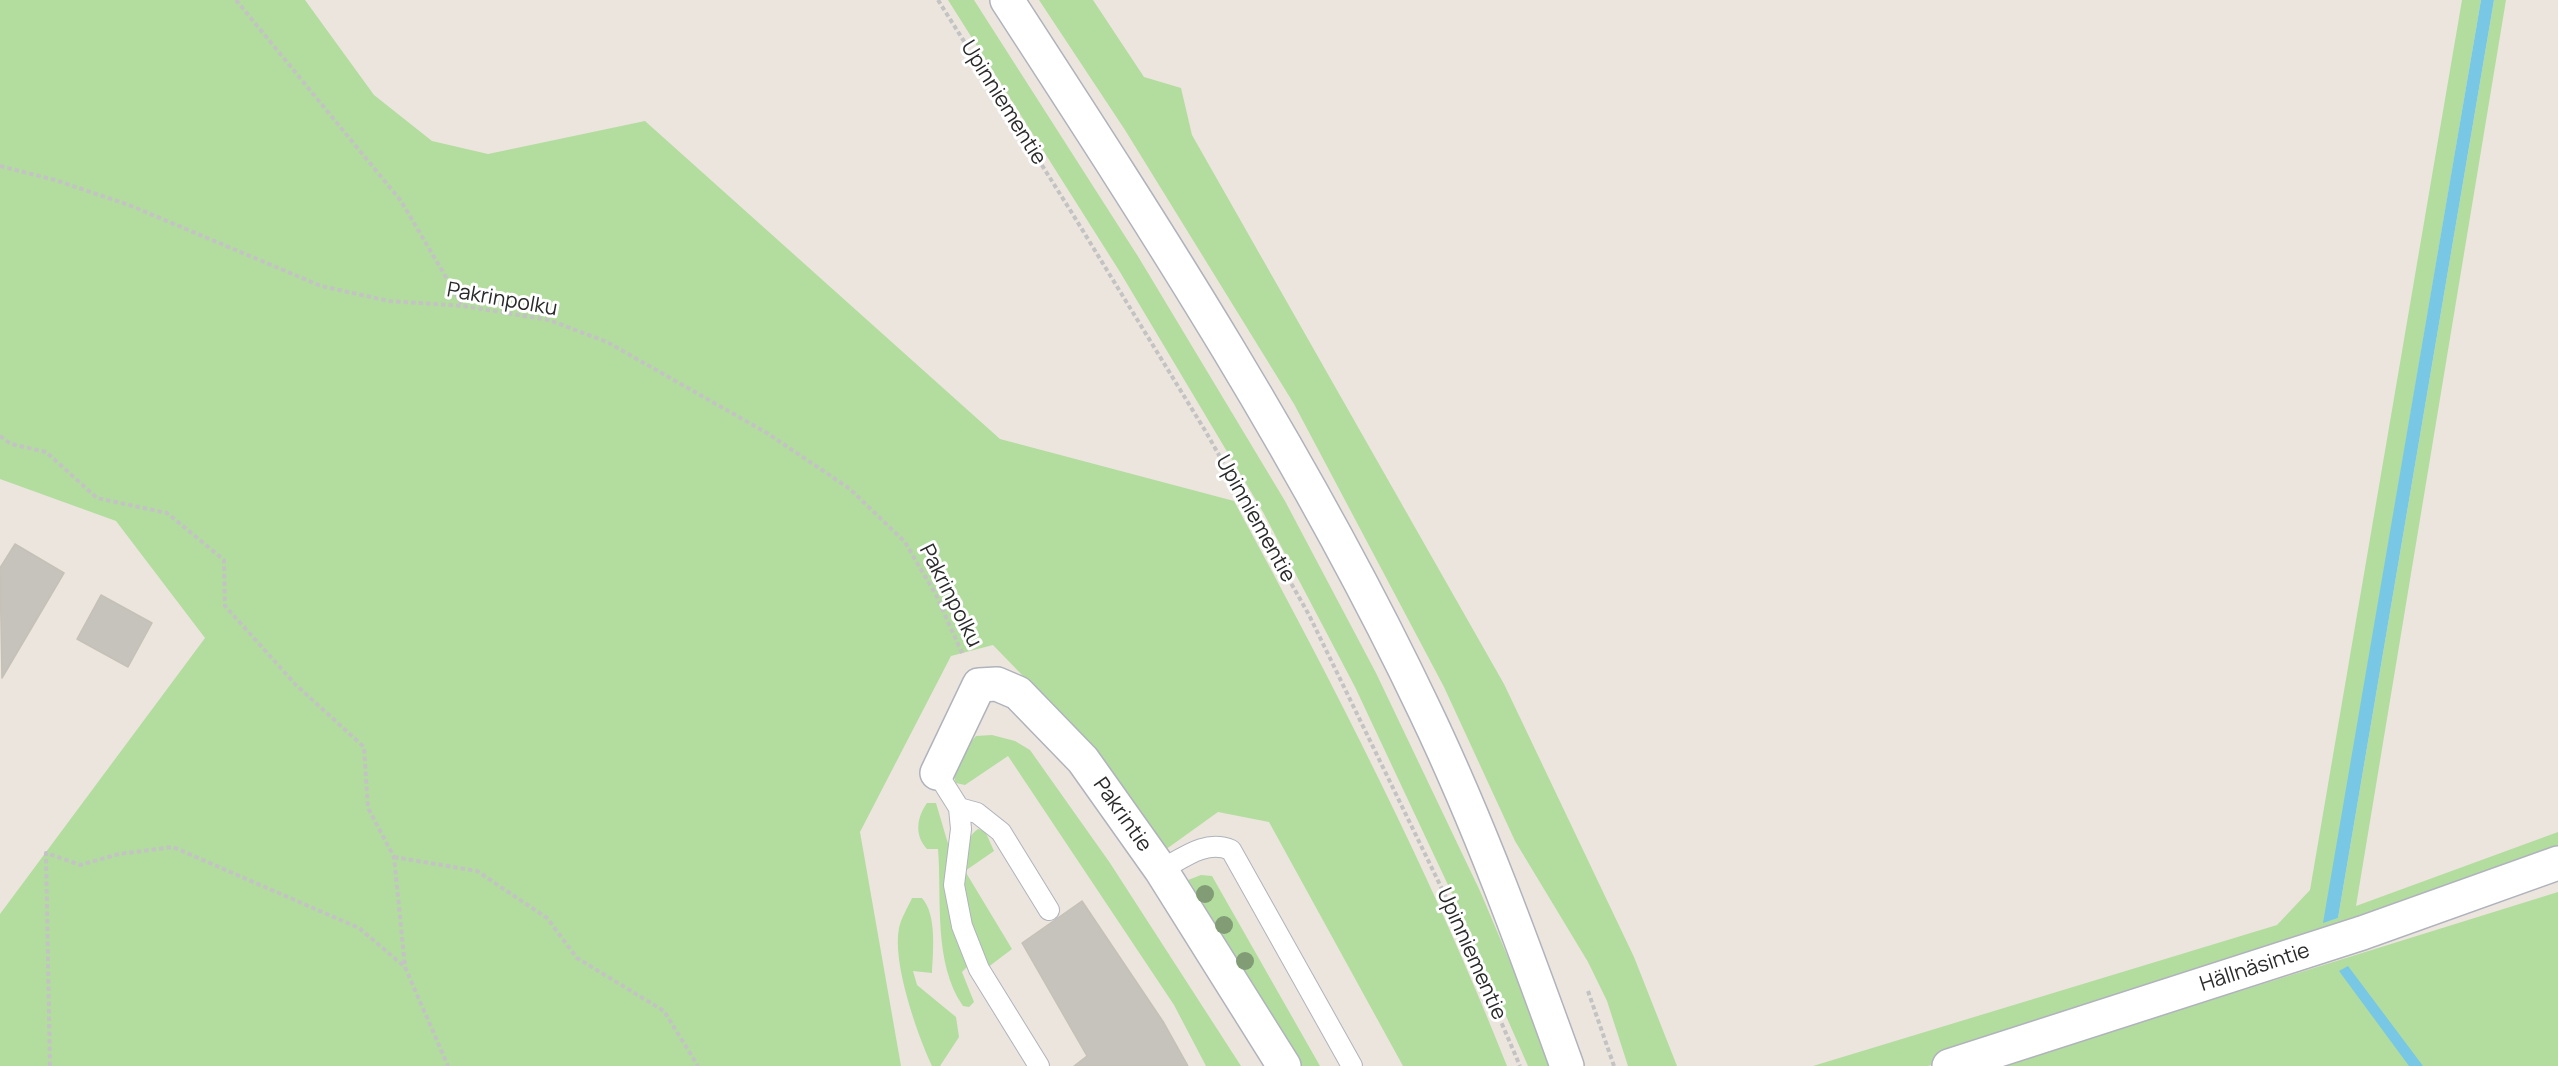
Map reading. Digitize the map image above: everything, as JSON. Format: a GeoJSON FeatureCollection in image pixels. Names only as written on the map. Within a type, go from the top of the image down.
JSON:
{"type":"FeatureCollection","features":[{"type":"Feature","properties":{"kind":"street"},"geometry":{"type":"LineString","coordinates":[[1007,0],[1261,401],[1363,585],[1426,713],[1475,827],[1567,1066]]}},
{"type":"Feature","properties":{"kind":"street","name":"Pakrintie"},"geometry":{"type":"LineString","coordinates":[[979,685],[997,684],[1018,693],[1075,752],[1161,870],[1284,1066]]}},
{"type":"Feature","properties":{"kind":"street"},"geometry":{"type":"LineString","coordinates":[[937,773],[979,685]]}},
{"type":"Feature","properties":{"kind":"street","name":"Hällnäsintie"},"geometry":{"type":"LineString","coordinates":[[1949,1066],[2362,933],[2558,863]]}},
{"type":"Feature","properties":{"kind":"lane"},"geometry":{"type":"LineString","coordinates":[[937,773],[959,808],[961,829],[954,885],[962,926],[979,969],[1039,1066]]}},
{"type":"Feature","properties":{"kind":"lane"},"geometry":{"type":"LineString","coordinates":[[959,808],[977,813],[1000,832],[1049,910]]}},
{"type":"Feature","properties":{"kind":"lane"},"geometry":{"type":"LineString","coordinates":[[1161,870],[1205,846],[1220,845],[1231,850],[1352,1066]]}},
{"type":"Feature","properties":{"kind":"path"},"geometry":{"type":"LineString","coordinates":[[236,0],[401,201],[463,306]]}},
{"type":"Feature","properties":{"kind":"path","name":"Upinniementie"},"geometry":{"type":"LineString","coordinates":[[938,0],[1206,432],[1309,615],[1460,926],[1520,1066]]}},
{"type":"Feature","properties":{"kind":"path","name":"Pakrinpolku"},"geometry":{"type":"LineString","coordinates":[[0,166],[55,180],[129,205],[321,286],[389,301],[463,306],[549,320],[607,342],[767,433],[850,489],[905,542],[936,595],[979,685]]}},
{"type":"Feature","properties":{"kind":"path"},"geometry":{"type":"LineString","coordinates":[[0,436],[11,444],[46,452],[97,498],[167,513],[224,560],[225,606],[296,685],[364,747],[368,808],[393,857],[405,967],[448,1066]]}},
{"type":"Feature","properties":{"kind":"path"},"geometry":{"type":"LineString","coordinates":[[50,1066],[46,853],[80,865],[119,854],[173,847],[359,928],[405,967]]}},
{"type":"Feature","properties":{"kind":"path"},"geometry":{"type":"LineString","coordinates":[[393,857],[477,871],[547,918],[577,958],[664,1011],[698,1066]]}},
{"type":"Feature","properties":{"kind":"path"},"geometry":{"type":"LineString","coordinates":[[1588,991],[1614,1066]]}},
{"type":"Feature","properties":{"kind":"green space"},"geometry":{"type":"Polygon","coordinates":[[[0,0],[305,0],[374,95],[432,141],[488,154],[645,121],[1000,439],[1234,501],[1379,779],[1446,921],[1507,1066],[1403,1066],[1269,822],[1218,812],[1165,850],[1023,676],[993,645],[951,656],[860,832],[901,1066],[0,1066],[0,914],[205,638],[116,521],[0,479],[0,0]]]}},
{"type":"Feature","properties":{"kind":"green space"},"geometry":{"type":"Polygon","coordinates":[[[948,0],[974,0],[1139,258],[1285,501],[1376,673],[1480,891],[1554,1066],[1528,1066],[1456,902],[1355,687],[1263,512],[1120,272],[948,0]]]}},
{"type":"Feature","properties":{"kind":"green space"},"geometry":{"type":"Polygon","coordinates":[[[1039,0],[1093,0],[1144,77],[1181,88],[1192,135],[1504,684],[1634,957],[1677,1066],[1628,1066],[1607,1001],[1588,962],[1515,841],[1444,687],[1294,404],[1125,130],[1039,0]]]}},
{"type":"Feature","properties":{"kind":"green space"},"geometry":{"type":"Polygon","coordinates":[[[2462,0],[2481,0],[2324,922],[2338,918],[2494,0],[2506,0],[2356,906],[2558,832],[2558,853],[1928,1066],[1813,1066],[2277,925],[2310,890],[2462,0]]]}},
{"type":"Feature","properties":{"kind":"green space"},"geometry":{"type":"Polygon","coordinates":[[[992,735],[1015,741],[1030,750],[1110,863],[1241,1066],[1206,1066],[1174,1005],[1008,756],[965,785],[956,783],[954,777],[957,764],[968,746],[976,736],[992,735]]]}},
{"type":"Feature","properties":{"kind":"green space"},"geometry":{"type":"Polygon","coordinates":[[[927,803],[936,803],[949,847],[945,871],[950,904],[970,964],[962,972],[974,1002],[969,1007],[963,1006],[953,989],[943,951],[938,849],[927,849],[920,838],[918,826],[927,803]]]}},
{"type":"Feature","properties":{"kind":"green space"},"geometry":{"type":"Polygon","coordinates":[[[978,829],[985,831],[994,851],[965,871],[1012,949],[987,968],[970,917],[963,876],[963,857],[968,841],[978,829]]]}},
{"type":"Feature","properties":{"kind":"green space"},"geometry":{"type":"Polygon","coordinates":[[[1201,875],[1212,876],[1320,1066],[1295,1066],[1185,891],[1188,880],[1201,875]]]}},
{"type":"Feature","properties":{"kind":"green space"},"geometry":{"type":"Polygon","coordinates":[[[2558,892],[2558,1066],[1999,1066],[2031,1056],[2558,892]]]}},
{"type":"Feature","properties":{"kind":"green space"},"geometry":{"type":"Polygon","coordinates":[[[912,898],[922,898],[927,905],[933,934],[932,973],[913,971],[917,985],[956,1017],[959,1037],[940,1066],[932,1066],[902,978],[899,959],[899,928],[912,898]]]}},
{"type":"Feature","properties":{"kind":"water"},"geometry":{"type":"Polygon","coordinates":[[[2481,0],[2494,0],[2338,918],[2323,923],[2481,0]]]}},
{"type":"Feature","properties":{"kind":"water"},"geometry":{"type":"Polygon","coordinates":[[[2348,966],[2423,1066],[2409,1066],[2339,971],[2348,966]]]}},
{"type":"Feature","properties":{"kind":"building"},"geometry":{"type":"Polygon","coordinates":[[[15,544],[64,573],[2,678],[0,568],[15,544]]]}},
{"type":"Feature","properties":{"kind":"building"},"geometry":{"type":"Polygon","coordinates":[[[101,595],[152,623],[128,667],[77,639],[101,595]]]}},
{"type":"Feature","properties":{"kind":"building"},"geometry":{"type":"Polygon","coordinates":[[[1082,901],[1164,1023],[1188,1066],[1074,1066],[1087,1056],[1022,943],[1082,901]]]}}]}
